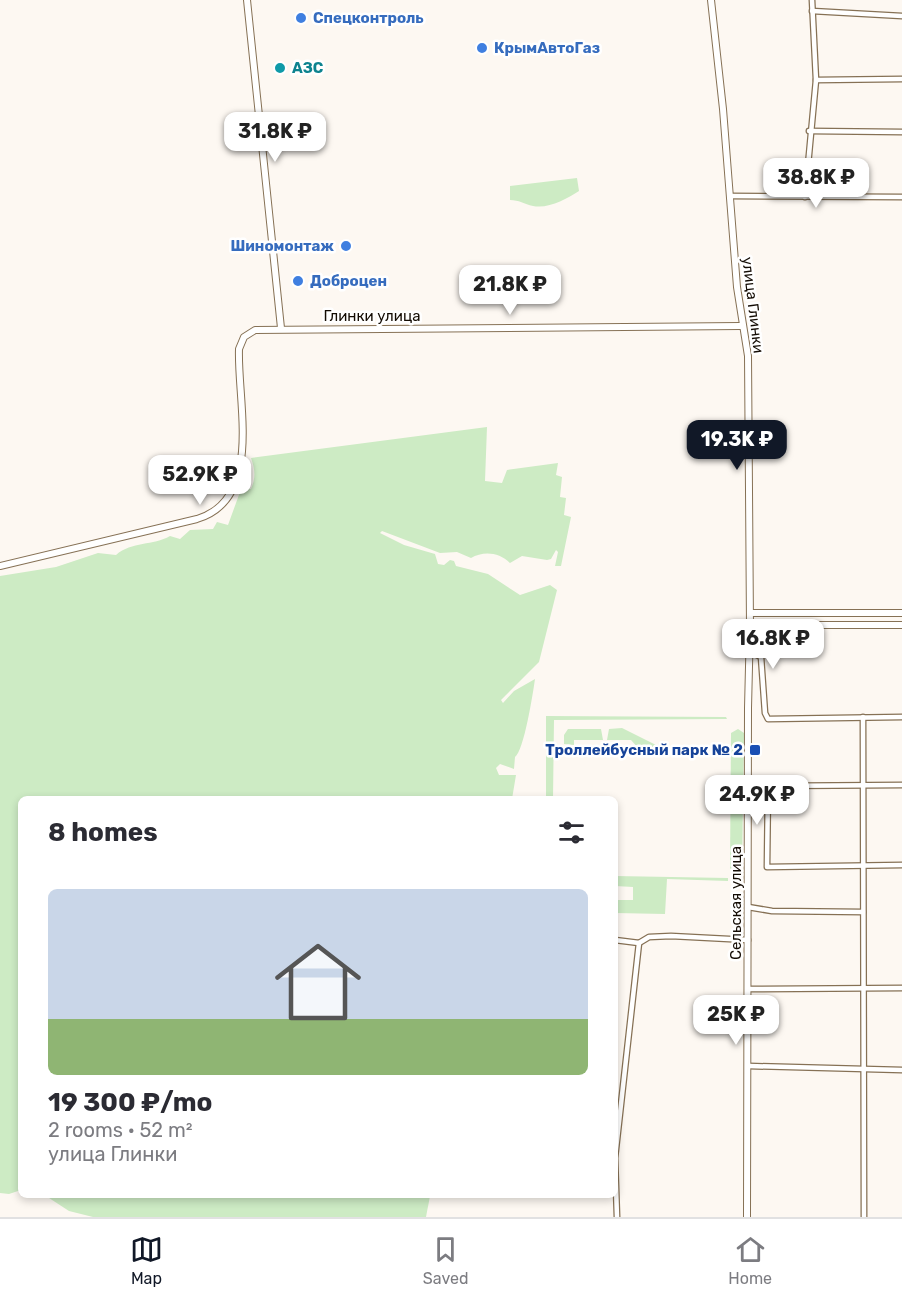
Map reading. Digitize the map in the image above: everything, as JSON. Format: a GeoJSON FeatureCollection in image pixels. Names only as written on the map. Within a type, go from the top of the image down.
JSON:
{"type":"FeatureCollection","features":[{"type":"Feature","properties":{"kind":"main road"},"geometry":{"type":"LineString","coordinates":[[247,0],[281,328]]}},
{"type":"Feature","properties":{"kind":"main road","name":"улица Глинки"},"geometry":{"type":"LineString","coordinates":[[711,0],[741,326],[748,356],[750,626]]}},
{"type":"Feature","properties":{"kind":"main road","name":"Глинки улица"},"geometry":{"type":"LineString","coordinates":[[0,566],[197,519],[214,513],[224,504],[236,484],[242,464],[239,350],[244,337],[255,330],[741,326]]}},
{"type":"Feature","properties":{"kind":"main road"},"geometry":{"type":"LineString","coordinates":[[750,613],[902,613]]}},
{"type":"Feature","properties":{"kind":"main road"},"geometry":{"type":"LineString","coordinates":[[750,626],[902,625]]}},
{"type":"Feature","properties":{"kind":"main road","name":"Сельская улица"},"geometry":{"type":"LineString","coordinates":[[747,1217],[750,626]]}},
{"type":"Feature","properties":{"kind":"street"},"geometry":{"type":"LineString","coordinates":[[805,197],[809,131],[816,80],[812,0]]}},
{"type":"Feature","properties":{"kind":"street"},"geometry":{"type":"LineString","coordinates":[[812,11],[902,16]]}},
{"type":"Feature","properties":{"kind":"street"},"geometry":{"type":"LineString","coordinates":[[816,80],[902,80]]}},
{"type":"Feature","properties":{"kind":"street"},"geometry":{"type":"LineString","coordinates":[[809,131],[902,132]]}},
{"type":"Feature","properties":{"kind":"street"},"geometry":{"type":"LineString","coordinates":[[730,196],[902,197]]}},
{"type":"Feature","properties":{"kind":"street"},"geometry":{"type":"LineString","coordinates":[[749,651],[761,657],[765,713],[768,719],[902,717]]}},
{"type":"Feature","properties":{"kind":"street"},"geometry":{"type":"LineString","coordinates":[[863,717],[861,867],[864,989],[864,1217]]}},
{"type":"Feature","properties":{"kind":"street"},"geometry":{"type":"LineString","coordinates":[[902,785],[768,786],[767,867],[902,865]]}},
{"type":"Feature","properties":{"kind":"street"},"geometry":{"type":"LineString","coordinates":[[748,907],[772,911],[863,912]]}},
{"type":"Feature","properties":{"kind":"street"},"geometry":{"type":"LineString","coordinates":[[618,940],[639,943],[649,937],[657,936],[748,940]]}},
{"type":"Feature","properties":{"kind":"street"},"geometry":{"type":"LineString","coordinates":[[618,1131],[639,943]]}},
{"type":"Feature","properties":{"kind":"street"},"geometry":{"type":"LineString","coordinates":[[748,989],[902,988]]}},
{"type":"Feature","properties":{"kind":"street"},"geometry":{"type":"LineString","coordinates":[[748,1066],[902,1070]]}},
{"type":"Feature","properties":{"kind":"street"},"geometry":{"type":"LineString","coordinates":[[616,1198],[617,1217]]}},
{"type":"Feature","properties":{"kind":"green space"},"geometry":{"type":"Polygon","coordinates":[[[577,178],[579,191],[551,205],[539,207],[510,200],[510,186],[577,178]]]}},
{"type":"Feature","properties":{"kind":"green space"},"geometry":{"type":"Polygon","coordinates":[[[487,427],[485,481],[502,483],[507,470],[558,463],[556,475],[562,477],[560,497],[566,498],[564,515],[571,517],[561,566],[555,566],[558,552],[556,550],[551,559],[522,556],[510,563],[506,559],[491,554],[481,554],[471,558],[457,552],[440,553],[382,531],[380,533],[404,545],[435,554],[438,564],[444,565],[450,560],[454,561],[456,566],[488,574],[520,595],[550,585],[557,590],[539,662],[501,700],[503,703],[514,691],[535,679],[525,733],[515,757],[514,769],[500,764],[496,768],[499,775],[516,775],[512,796],[18,796],[18,1191],[9,1194],[0,1193],[0,576],[56,567],[98,553],[116,555],[136,545],[170,536],[180,539],[190,530],[213,529],[217,522],[228,525],[240,492],[243,488],[251,489],[253,485],[254,474],[251,458],[487,427]]]}},
{"type":"Feature","properties":{"kind":"green space"},"geometry":{"type":"Polygon","coordinates":[[[546,716],[726,717],[727,719],[554,720],[553,796],[546,796],[546,716]]]}},
{"type":"Feature","properties":{"kind":"green space"},"geometry":{"type":"Polygon","coordinates":[[[622,728],[656,745],[658,750],[640,750],[631,740],[607,740],[609,729],[622,728]]]}},
{"type":"Feature","properties":{"kind":"green space"},"geometry":{"type":"Polygon","coordinates":[[[568,729],[601,729],[603,740],[574,740],[574,745],[564,744],[564,735],[568,729]]]}},
{"type":"Feature","properties":{"kind":"green space"},"geometry":{"type":"Polygon","coordinates":[[[738,729],[744,733],[742,871],[734,873],[730,868],[731,733],[738,729]]]}},
{"type":"Feature","properties":{"kind":"green space"},"geometry":{"type":"Polygon","coordinates":[[[618,876],[728,878],[728,881],[667,879],[665,914],[618,913],[618,900],[633,900],[633,887],[618,886],[618,876]]]}},
{"type":"Feature","properties":{"kind":"green space"},"geometry":{"type":"Polygon","coordinates":[[[49,1198],[430,1198],[426,1217],[93,1217],[69,1211],[49,1198]]]}},
{"type":"Feature","properties":{"kind":"place","name":"Спецконтроль"},"geometry":{"type":"Point","coordinates":[301,18]}},
{"type":"Feature","properties":{"kind":"place","name":"КрымАвтоГаз"},"geometry":{"type":"Point","coordinates":[482,48]}},
{"type":"Feature","properties":{"kind":"place","name":"АЗС"},"geometry":{"type":"Point","coordinates":[280,68]}},
{"type":"Feature","properties":{"kind":"place","name":"Шиномонтаж"},"geometry":{"type":"Point","coordinates":[346,246]}},
{"type":"Feature","properties":{"kind":"place","name":"Доброцен"},"geometry":{"type":"Point","coordinates":[298,281]}},
{"type":"Feature","properties":{"kind":"place","name":"Троллейбусный парк № 2"},"geometry":{"type":"Point","coordinates":[755,750]}}]}
